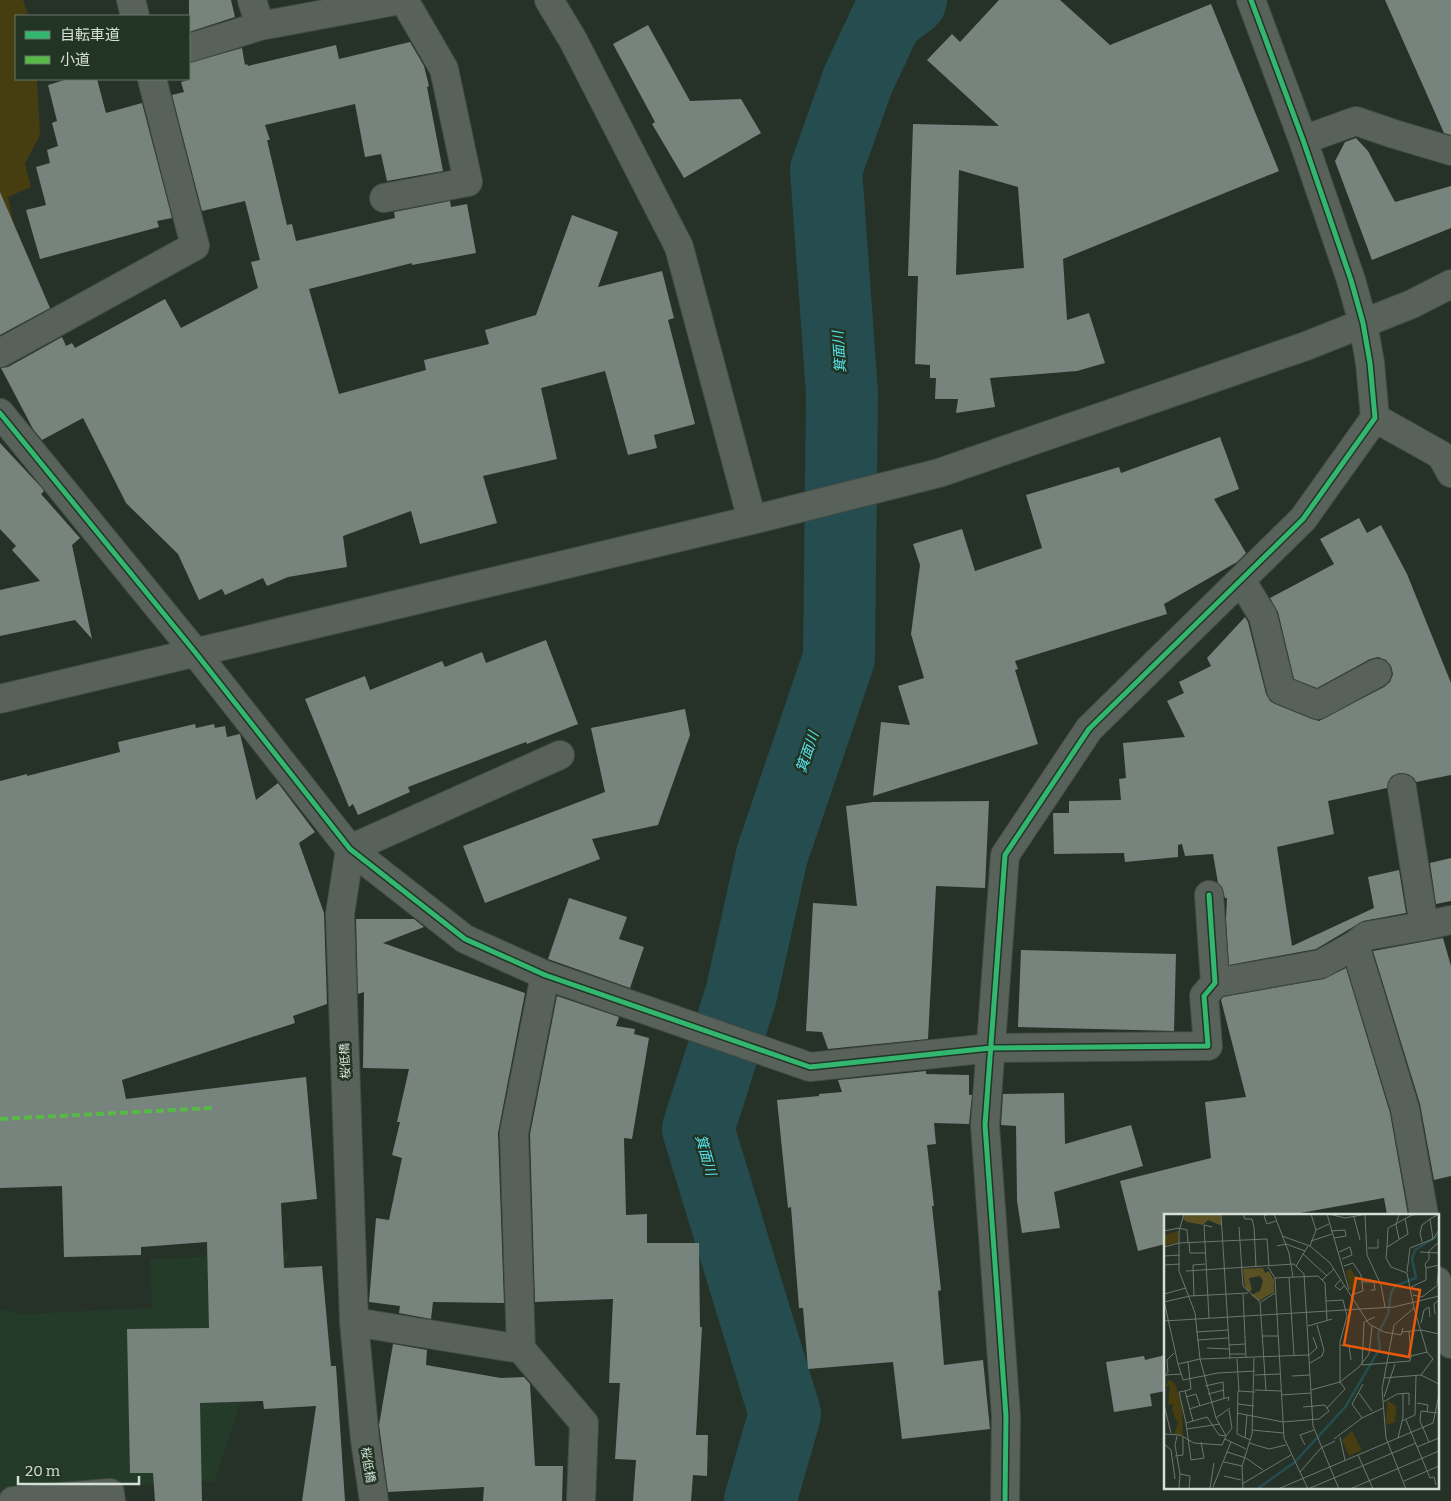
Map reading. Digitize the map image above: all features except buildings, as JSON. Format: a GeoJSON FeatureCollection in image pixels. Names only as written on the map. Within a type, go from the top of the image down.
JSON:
{"type":"FeatureCollection","features":[{"type":"Feature","properties":{"kind":"street"},"geometry":{"type":"LineString","coordinates":[[131,0],[135,15]]}},
{"type":"Feature","properties":{"kind":"street"},"geometry":{"type":"LineString","coordinates":[[252,0],[260,26]]}},
{"type":"Feature","properties":{"kind":"street"},"geometry":{"type":"LineString","coordinates":[[190,48],[260,26],[400,0]]}},
{"type":"Feature","properties":{"kind":"street"},"geometry":{"type":"LineString","coordinates":[[384,198],[468,182],[444,69],[404,0]]}},
{"type":"Feature","properties":{"kind":"street"},"geometry":{"type":"LineString","coordinates":[[549,0],[574,40],[679,247],[752,520]]}},
{"type":"Feature","properties":{"kind":"street"},"geometry":{"type":"LineString","coordinates":[[1005,1501],[1006,1416],[985,1125],[1006,855],[1089,729],[1303,519],[1375,418],[1370,363],[1363,323],[1351,280],[1303,140],[1250,0]]}},
{"type":"Feature","properties":{"kind":"street"},"geometry":{"type":"LineString","coordinates":[[0,353],[195,246],[152,80]]}},
{"type":"Feature","properties":{"kind":"street"},"geometry":{"type":"LineString","coordinates":[[1303,140],[1356,121],[1451,151]]}},
{"type":"Feature","properties":{"kind":"street"},"geometry":{"type":"LineString","coordinates":[[0,699],[752,520],[939,473],[1306,346],[1412,304],[1451,284]]}},
{"type":"Feature","properties":{"kind":"street"},"geometry":{"type":"LineString","coordinates":[[0,413],[195,652],[350,849],[465,939],[545,975],[785,1059],[810,1067],[991,1048],[1208,1046],[1204,996],[1215,983],[1322,964],[1355,945],[1366,936],[1451,920]]}},
{"type":"Feature","properties":{"kind":"street"},"geometry":{"type":"LineString","coordinates":[[1375,418],[1441,455],[1451,473]]}},
{"type":"Feature","properties":{"kind":"street"},"geometry":{"type":"LineString","coordinates":[[1241,580],[1264,616],[1281,690],[1318,705],[1377,673]]}},
{"type":"Feature","properties":{"kind":"street"},"geometry":{"type":"LineString","coordinates":[[350,849],[560,755]]}},
{"type":"Feature","properties":{"kind":"street"},"geometry":{"type":"LineString","coordinates":[[1402,788],[1424,926]]}},
{"type":"Feature","properties":{"kind":"street","name":"桜低橋"},"geometry":{"type":"LineString","coordinates":[[350,849],[340,914],[354,1322],[364,1440],[374,1501]]}},
{"type":"Feature","properties":{"kind":"street"},"geometry":{"type":"LineString","coordinates":[[1209,895],[1215,983]]}},
{"type":"Feature","properties":{"kind":"street"},"geometry":{"type":"LineString","coordinates":[[1355,945],[1405,1109],[1424,1214]]}},
{"type":"Feature","properties":{"kind":"street"},"geometry":{"type":"LineString","coordinates":[[545,975],[514,1133],[521,1349],[584,1423],[581,1501]]}},
{"type":"Feature","properties":{"kind":"street"},"geometry":{"type":"LineString","coordinates":[[1438,1286],[1451,1344]]}},
{"type":"Feature","properties":{"kind":"street"},"geometry":{"type":"LineString","coordinates":[[354,1322],[521,1349]]}},
{"type":"Feature","properties":{"kind":"street"},"geometry":{"type":"LineString","coordinates":[[13,1501],[110,1493],[111,1501]]}},
{"type":"Feature","properties":{"kind":"shaded area"},"geometry":{"type":"Polygon","coordinates":[[[0,0],[23,0],[29,15],[15,15],[15,80],[37,80],[40,135],[25,164],[31,187],[8,197],[14,226],[0,232],[0,0]]]}},
{"type":"Feature","properties":{"kind":"shaded area"},"geometry":{"type":"Polygon","coordinates":[[[289,1253],[215,1481],[0,1493],[0,1309],[22,1314],[152,1308],[150,1259],[289,1253]]]}},
{"type":"Feature","properties":{"kind":"waterway","name":"箕面川"},"geometry":{"type":"LineString","coordinates":[[760,1501],[785,1414],[698,1129],[741,995],[772,855],[839,658],[842,393],[826,170],[858,80],[887,18],[911,0]]}},
{"type":"Feature","properties":{"kind":"marked path"},"geometry":{"type":"LineString","coordinates":[[0,1119],[213,1108]]}},
{"type":"Feature","properties":{"kind":"cycle path"},"geometry":{"type":"LineString","coordinates":[[1005,1501],[1006,1416],[985,1125],[1005,855],[1089,729],[1303,519],[1375,418],[1370,363],[1363,323],[1351,280],[1303,140],[1251,0]]}},
{"type":"Feature","properties":{"kind":"cycle path"},"geometry":{"type":"LineString","coordinates":[[0,413],[195,652],[350,849],[465,939],[545,975],[810,1067],[991,1048],[1208,1046],[1204,996],[1215,983],[1209,895]]}}]}
